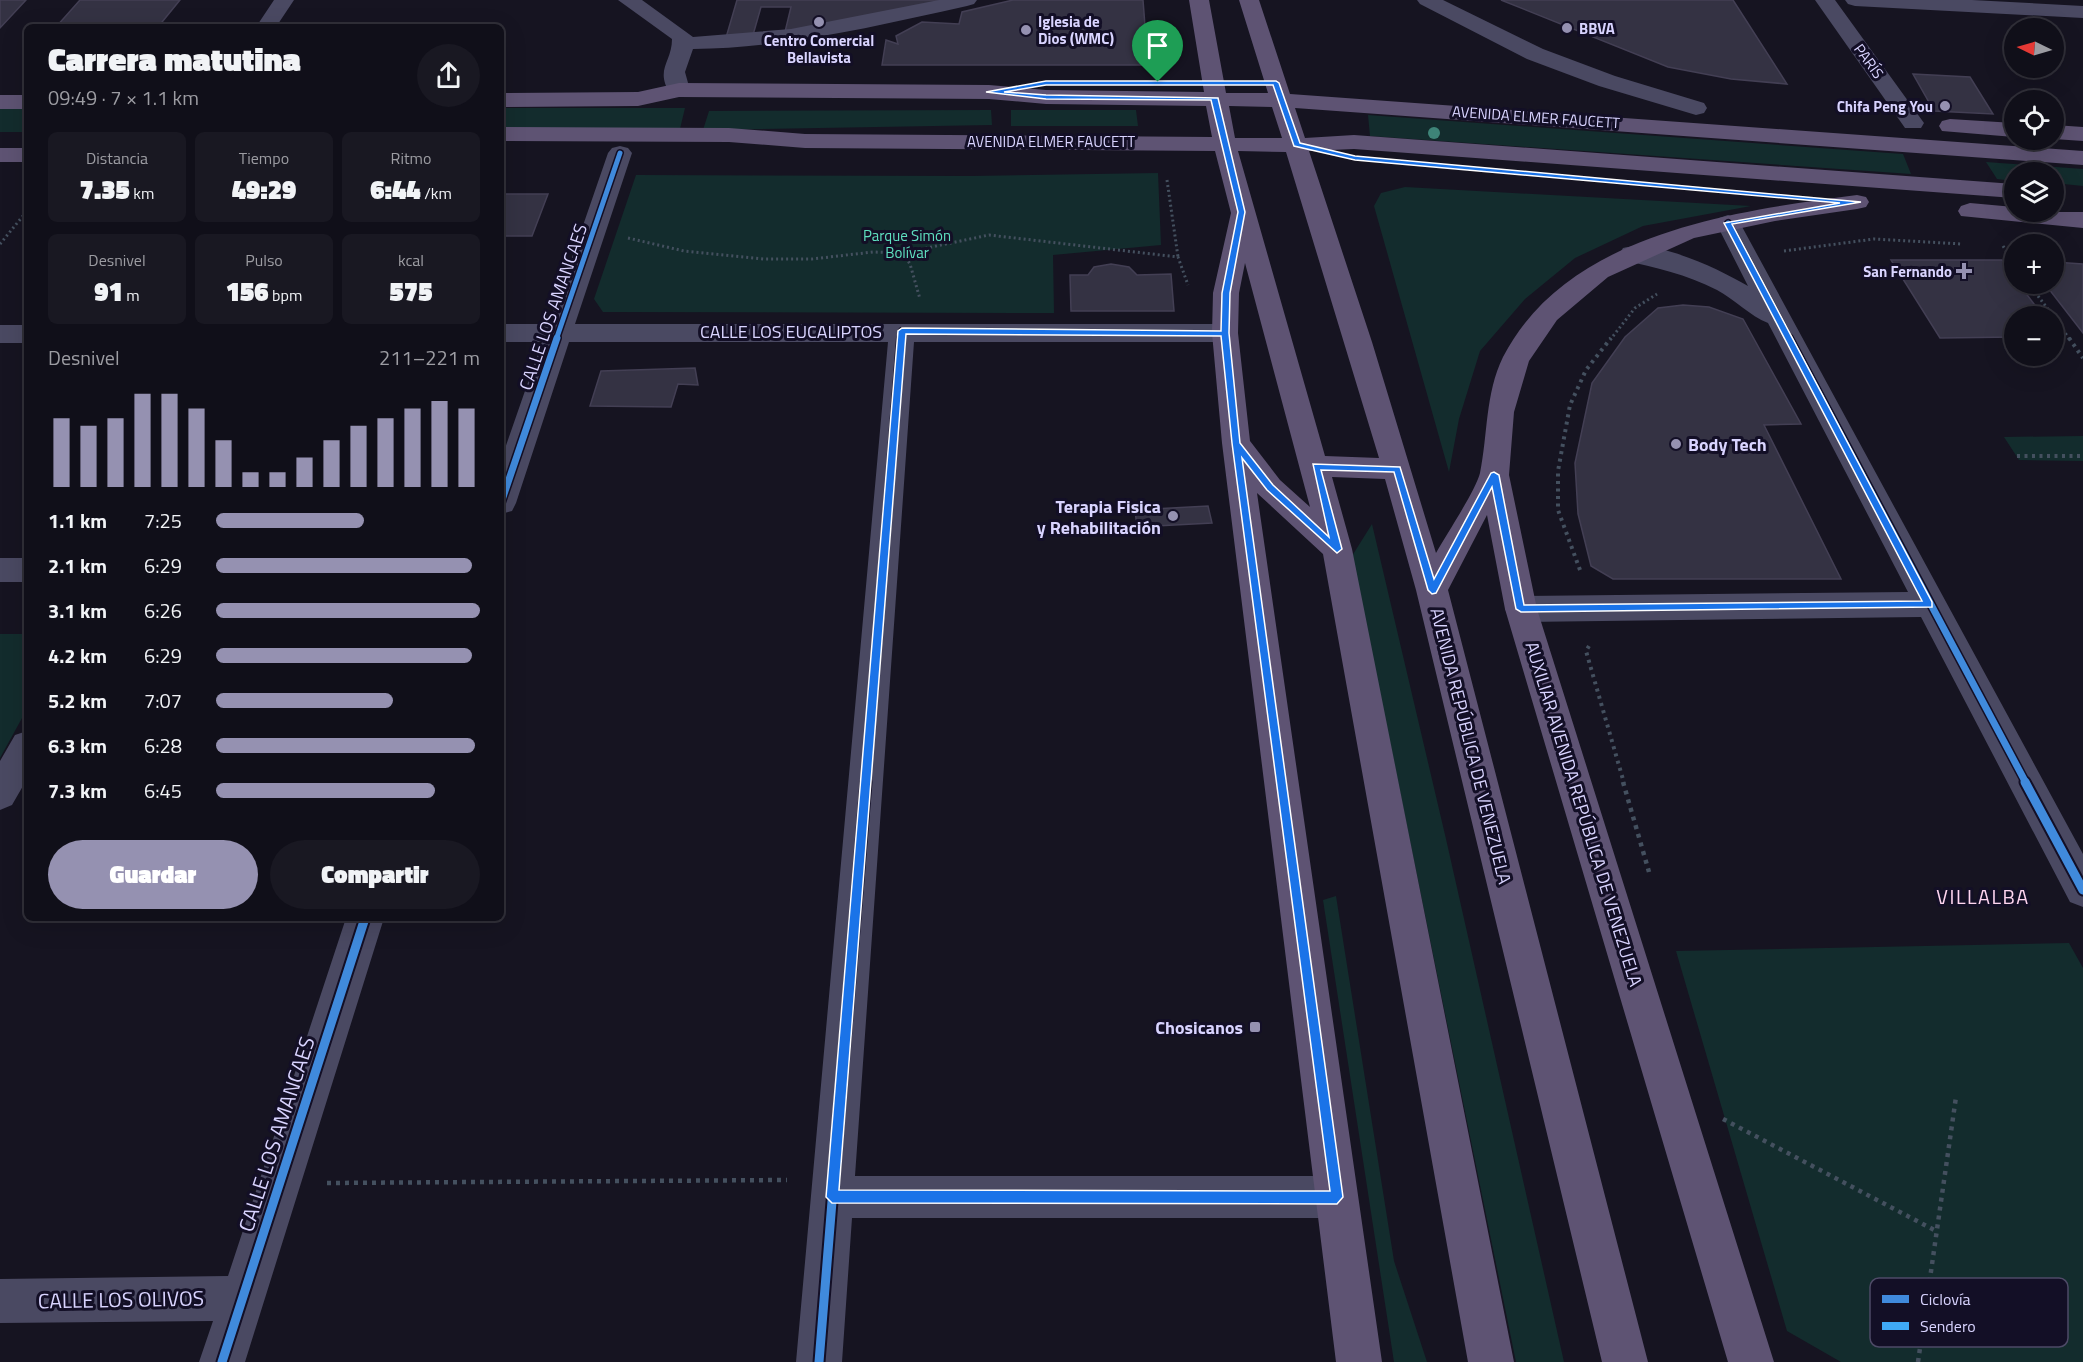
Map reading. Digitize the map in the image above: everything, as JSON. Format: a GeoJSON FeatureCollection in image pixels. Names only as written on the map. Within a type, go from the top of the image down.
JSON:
{"type":"FeatureCollection","features":[{"type":"Feature","properties":{"kind":"main road"},"geometry":{"type":"LineString","coordinates":[[1199,0],[1224,143],[1316,466],[1337,549],[1491,1362]]}},
{"type":"Feature","properties":{"kind":"main road","name":"AVENIDA REPÚBLICA DE VENEZUELA"},"geometry":{"type":"LineString","coordinates":[[1249,0],[1297,145],[1432,590],[1625,1362]]}},
{"type":"Feature","properties":{"kind":"main road"},"geometry":{"type":"LineString","coordinates":[[0,82],[24,82]]}},
{"type":"Feature","properties":{"kind":"main road","name":"AVENIDA ELMER FAUCETT"},"geometry":{"type":"LineString","coordinates":[[504,82],[644,82],[679,90],[989,92],[1046,97],[1213,90],[1279,91],[1707,108]]}},
{"type":"Feature","properties":{"kind":"main road","name":"AVENIDA ELMER FAUCETT"},"geometry":{"type":"LineString","coordinates":[[504,100],[638,99],[679,90]]}},
{"type":"Feature","properties":{"kind":"main road"},"geometry":{"type":"LineString","coordinates":[[1213,90],[1273,126],[1297,145]]}},
{"type":"Feature","properties":{"kind":"main road","name":"AVENIDA ELMER FAUCETT"},"geometry":{"type":"LineString","coordinates":[[1279,91],[1842,140],[2082,157]]}},
{"type":"Feature","properties":{"kind":"main road"},"geometry":{"type":"LineString","coordinates":[[0,102],[24,102]]}},
{"type":"Feature","properties":{"kind":"main road"},"geometry":{"type":"LineString","coordinates":[[1783,114],[1842,140]]}},
{"type":"Feature","properties":{"kind":"main road"},"geometry":{"type":"LineString","coordinates":[[1890,121],[2004,129]]}},
{"type":"Feature","properties":{"kind":"main road"},"geometry":{"type":"LineString","coordinates":[[2064,133],[2083,134]]}},
{"type":"Feature","properties":{"kind":"main road"},"geometry":{"type":"LineString","coordinates":[[0,134],[24,134]]}},
{"type":"Feature","properties":{"kind":"main road","name":"AVENIDA ELMER FAUCETT"},"geometry":{"type":"LineString","coordinates":[[504,134],[729,135],[805,141],[1297,145],[1354,142],[2004,190]]}},
{"type":"Feature","properties":{"kind":"main road","name":"AVENIDA ELMER FAUCETT"},"geometry":{"type":"LineString","coordinates":[[504,154],[724,151],[805,141]]}},
{"type":"Feature","properties":{"kind":"main road","name":"AVENIDA ELMER FAUCETT"},"geometry":{"type":"LineString","coordinates":[[1297,145],[1355,158],[2083,220]]}},
{"type":"Feature","properties":{"kind":"main road"},"geometry":{"type":"LineString","coordinates":[[0,155],[24,155]]}},
{"type":"Feature","properties":{"kind":"main road","name":"AUXILIAR AVENIDA REPÚBLICA DE VENEZUELA"},"geometry":{"type":"LineString","coordinates":[[1751,1362],[1521,609],[1494,475],[1500,412],[1516,359],[1548,314],[1599,271],[1632,254],[1687,232],[1857,202]]}},
{"type":"Feature","properties":{"kind":"main road"},"geometry":{"type":"LineString","coordinates":[[1242,212],[1226,293],[1225,333],[1236,443],[1359,1362]]}},
{"type":"Feature","properties":{"kind":"main road"},"geometry":{"type":"LineString","coordinates":[[1236,443],[1270,488],[1337,549]]}},
{"type":"Feature","properties":{"kind":"main road"},"geometry":{"type":"LineString","coordinates":[[1316,466],[1397,469]]}},
{"type":"Feature","properties":{"kind":"main road"},"geometry":{"type":"LineString","coordinates":[[1432,590],[1494,475]]}},
{"type":"Feature","properties":{"kind":"street"},"geometry":{"type":"LineString","coordinates":[[268,24],[284,0]]}},
{"type":"Feature","properties":{"kind":"street"},"geometry":{"type":"LineString","coordinates":[[628,0],[673,28],[683,37],[684,43],[672,67],[673,78],[679,90]]}},
{"type":"Feature","properties":{"kind":"street"},"geometry":{"type":"LineString","coordinates":[[684,43],[746,42],[786,38],[967,0]]}},
{"type":"Feature","properties":{"kind":"street"},"geometry":{"type":"LineString","coordinates":[[1427,0],[1535,54],[1607,81],[1707,108]]}},
{"type":"Feature","properties":{"kind":"street","name":"PARÍS"},"geometry":{"type":"LineString","coordinates":[[1825,0],[1913,123]]}},
{"type":"Feature","properties":{"kind":"street"},"geometry":{"type":"LineString","coordinates":[[1855,0],[2045,5],[2083,12]]}},
{"type":"Feature","properties":{"kind":"street","name":"CALLE LOS AMANCAES"},"geometry":{"type":"LineString","coordinates":[[504,494],[620,153]]}},
{"type":"Feature","properties":{"kind":"street"},"geometry":{"type":"LineString","coordinates":[[1728,223],[1777,320],[2083,890]]}},
{"type":"Feature","properties":{"kind":"street"},"geometry":{"type":"LineString","coordinates":[[1632,254],[1653,257],[1693,270],[1744,296],[1777,320]]}},
{"type":"Feature","properties":{"kind":"street"},"geometry":{"type":"LineString","coordinates":[[819,1362],[902,331]]}},
{"type":"Feature","properties":{"kind":"street","name":"CALLE LOS EUCALIPTOS"},"geometry":{"type":"LineString","coordinates":[[504,333],[930,331],[1225,333]]}},
{"type":"Feature","properties":{"kind":"street"},"geometry":{"type":"LineString","coordinates":[[0,334],[24,334]]}},
{"type":"Feature","properties":{"kind":"street"},"geometry":{"type":"LineString","coordinates":[[0,570],[24,570]]}},
{"type":"Feature","properties":{"kind":"street"},"geometry":{"type":"LineString","coordinates":[[1521,609],[1929,604]]}},
{"type":"Feature","properties":{"kind":"street"},"geometry":{"type":"LineString","coordinates":[[0,794],[24,751]]}},
{"type":"Feature","properties":{"kind":"street","name":"CALLE LOS AMANCAES"},"geometry":{"type":"LineString","coordinates":[[222,1362],[364,921]]}},
{"type":"Feature","properties":{"kind":"street"},"geometry":{"type":"LineString","coordinates":[[832,1188],[1337,1197]]}},
{"type":"Feature","properties":{"kind":"street","name":"CALLE LOS OLIVOS"},"geometry":{"type":"LineString","coordinates":[[0,1301],[242,1298]]}},
{"type":"Feature","properties":{"kind":"path"},"geometry":{"type":"LineString","coordinates":[[1167,180],[1178,257],[1185,271],[1191,297],[1193,333]]}},
{"type":"Feature","properties":{"kind":"path"},"geometry":{"type":"LineString","coordinates":[[0,244],[24,215]]}},
{"type":"Feature","properties":{"kind":"path"},"geometry":{"type":"LineString","coordinates":[[597,225],[633,240],[684,251],[764,259],[812,259],[873,252],[903,253],[989,235],[1178,257]]}},
{"type":"Feature","properties":{"kind":"path"},"geometry":{"type":"LineString","coordinates":[[1745,257],[1874,239],[1969,244]]}},
{"type":"Feature","properties":{"kind":"path"},"geometry":{"type":"LineString","coordinates":[[1992,246],[2004,247]]}},
{"type":"Feature","properties":{"kind":"path"},"geometry":{"type":"LineString","coordinates":[[903,253],[910,264],[930,331]]}},
{"type":"Feature","properties":{"kind":"path"},"geometry":{"type":"LineString","coordinates":[[1650,873],[1586,651],[1600,629],[1558,510],[1558,471],[1570,405],[1586,370],[1635,308],[1693,270]]}},
{"type":"Feature","properties":{"kind":"path"},"geometry":{"type":"LineString","coordinates":[[2064,332],[2083,358]]}},
{"type":"Feature","properties":{"kind":"path"},"geometry":{"type":"LineString","coordinates":[[2017,456],[2083,456]]}},
{"type":"Feature","properties":{"kind":"path"},"geometry":{"type":"LineString","coordinates":[[1668,1089],[1938,1232]]}},
{"type":"Feature","properties":{"kind":"path"},"geometry":{"type":"LineString","coordinates":[[1931,1278],[1956,1097]]}},
{"type":"Feature","properties":{"kind":"path"},"geometry":{"type":"LineString","coordinates":[[279,1184],[832,1188]]}},
{"type":"Feature","properties":{"kind":"path"},"geometry":{"type":"LineString","coordinates":[[1918,1362],[1920,1347]]}},
{"type":"Feature","properties":{"kind":"green space"},"geometry":{"type":"Polygon","coordinates":[[[0,108],[24,108],[24,132],[0,132],[0,108]]]}},
{"type":"Feature","properties":{"kind":"green space"},"geometry":{"type":"Polygon","coordinates":[[[504,108],[685,108],[679,133],[504,133],[504,108]]]}},
{"type":"Feature","properties":{"kind":"green space"},"geometry":{"type":"Polygon","coordinates":[[[991,110],[992,125],[703,130],[709,111],[991,110]]]}},
{"type":"Feature","properties":{"kind":"green space"},"geometry":{"type":"Polygon","coordinates":[[[1011,110],[1136,110],[1138,126],[1011,126],[1011,110]]]}},
{"type":"Feature","properties":{"kind":"green space"},"geometry":{"type":"Polygon","coordinates":[[[1368,115],[1903,154],[1911,174],[1370,136],[1368,115]]]}},
{"type":"Feature","properties":{"kind":"green space"},"geometry":{"type":"Polygon","coordinates":[[[1986,162],[2004,163],[2004,180],[1997,179],[1986,162]]]}},
{"type":"Feature","properties":{"kind":"green space"},"geometry":{"type":"Polygon","coordinates":[[[2064,168],[2083,169],[2083,186],[2064,184],[2064,168]]]}},
{"type":"Feature","properties":{"kind":"green space","name":"Parque Simón Bolívar"},"geometry":{"type":"Polygon","coordinates":[[[1158,173],[1161,245],[1053,255],[1054,313],[603,312],[594,299],[636,175],[971,176],[1158,173]]]}},
{"type":"Feature","properties":{"kind":"green space"},"geometry":{"type":"Polygon","coordinates":[[[1405,187],[1751,206],[1643,226],[1575,258],[1525,299],[1480,351],[1459,419],[1449,472],[1374,206],[1381,193],[1405,187]]]}},
{"type":"Feature","properties":{"kind":"green space"},"geometry":{"type":"Polygon","coordinates":[[[2083,436],[2083,461],[2019,460],[2004,437],[2083,436]]]}},
{"type":"Feature","properties":{"kind":"green space"},"geometry":{"type":"Polygon","coordinates":[[[1372,524],[1564,1362],[1516,1362],[1352,556],[1372,524]]]}},
{"type":"Feature","properties":{"kind":"green space"},"geometry":{"type":"Polygon","coordinates":[[[0,634],[24,634],[24,714],[0,758],[0,634]]]}},
{"type":"Feature","properties":{"kind":"green space"},"geometry":{"type":"Polygon","coordinates":[[[1336,896],[1394,1261],[1427,1362],[1394,1362],[1323,900],[1336,896]]]}},
{"type":"Feature","properties":{"kind":"green space"},"geometry":{"type":"Polygon","coordinates":[[[2069,943],[2083,968],[2083,1362],[1841,1362],[1787,1331],[1676,951],[2069,943]]]}},
{"type":"Feature","properties":{"kind":"building"},"geometry":{"type":"Polygon","coordinates":[[[0,0],[26,0],[0,28],[0,0]]]}},
{"type":"Feature","properties":{"kind":"building"},"geometry":{"type":"Polygon","coordinates":[[[80,0],[180,0],[160,24],[59,24],[80,0]]]}},
{"type":"Feature","properties":{"kind":"building","name":"Centro Comercial Bellavista"},"geometry":{"type":"Polygon","coordinates":[[[737,0],[947,0],[784,36],[791,7],[761,7],[751,42],[725,41],[737,0]]]}},
{"type":"Feature","properties":{"kind":"building","name":"Iglesia de Dios (WMC)"},"geometry":{"type":"Polygon","coordinates":[[[1013,0],[1143,0],[1148,65],[882,65],[886,40],[898,44],[896,36],[922,22],[959,24],[962,12],[1013,0]]]}},
{"type":"Feature","properties":{"kind":"building"},"geometry":{"type":"Polygon","coordinates":[[[1501,0],[1733,0],[1787,84],[1731,79],[1668,67],[1501,0]]]}},
{"type":"Feature","properties":{"kind":"building"},"geometry":{"type":"Polygon","coordinates":[[[1913,74],[1970,77],[1993,114],[1934,111],[1913,74]]]}},
{"type":"Feature","properties":{"kind":"building"},"geometry":{"type":"Polygon","coordinates":[[[504,194],[548,194],[532,236],[504,236],[504,194]]]}},
{"type":"Feature","properties":{"kind":"building"},"geometry":{"type":"Polygon","coordinates":[[[1891,260],[2002,260],[2004,263],[2004,294],[2026,294],[2036,306],[2004,306],[2004,337],[1940,338],[1891,260]]]}},
{"type":"Feature","properties":{"kind":"building"},"geometry":{"type":"Polygon","coordinates":[[[2064,263],[2083,264],[2083,333],[2053,294],[2064,294],[2064,263]]]}},
{"type":"Feature","properties":{"kind":"building"},"geometry":{"type":"Polygon","coordinates":[[[1111,264],[1129,267],[1137,275],[1171,274],[1174,311],[1071,311],[1070,275],[1088,275],[1094,267],[1111,264]]]}},
{"type":"Feature","properties":{"kind":"building","name":"Body Tech"},"geometry":{"type":"Polygon","coordinates":[[[1683,305],[1709,307],[1743,319],[1801,424],[1764,425],[1841,579],[1613,579],[1591,566],[1578,514],[1575,463],[1592,383],[1625,337],[1658,308],[1683,305]]]}},
{"type":"Feature","properties":{"kind":"building"},"geometry":{"type":"Polygon","coordinates":[[[695,368],[698,385],[678,384],[671,407],[590,406],[601,371],[695,368]]]}},
{"type":"Feature","properties":{"kind":"building","name":"Terapia Fisica y Rehabilitación"},"geometry":{"type":"Polygon","coordinates":[[[1208,506],[1212,523],[1137,527],[1135,510],[1208,506]]]}},
{"type":"Feature","properties":{"kind":"marked path"},"geometry":{"type":"LineString","coordinates":[[832,1197],[1337,1197]]}},
{"type":"Feature","properties":{"kind":"cycle path"},"geometry":{"type":"LineString","coordinates":[[504,494],[620,153]]}},
{"type":"Feature","properties":{"kind":"cycle path"},"geometry":{"type":"LineString","coordinates":[[1728,223],[2083,890]]}},
{"type":"Feature","properties":{"kind":"cycle path"},"geometry":{"type":"LineString","coordinates":[[819,1362],[902,331]]}},
{"type":"Feature","properties":{"kind":"cycle path"},"geometry":{"type":"LineString","coordinates":[[222,1362],[364,921]]}},
{"type":"Feature","properties":{"kind":"place","name":"Centro Comercial Bellavista"},"geometry":{"type":"Point","coordinates":[819,22]}},
{"type":"Feature","properties":{"kind":"place","name":"BBVA"},"geometry":{"type":"Point","coordinates":[1567,28]}},
{"type":"Feature","properties":{"kind":"place","name":"Iglesia de Dios (WMC)"},"geometry":{"type":"Point","coordinates":[1026,30]}},
{"type":"Feature","properties":{"kind":"place","name":"Chifa Peng You"},"geometry":{"type":"Point","coordinates":[1945,106]}},
{"type":"Feature","properties":{"kind":"place","name":"San Fernando"},"geometry":{"type":"Point","coordinates":[1964,271]}},
{"type":"Feature","properties":{"kind":"place","name":"Body Tech"},"geometry":{"type":"Point","coordinates":[1676,444]}},
{"type":"Feature","properties":{"kind":"place","name":"Terapia Fisica y Rehabilitación"},"geometry":{"type":"Point","coordinates":[1173,516]}},
{"type":"Feature","properties":{"kind":"place","name":"Chosicanos"},"geometry":{"type":"Point","coordinates":[1255,1027]}},
{"type":"Feature","properties":{"kind":"district","name":"VILLALBA"},"geometry":{"type":"Point","coordinates":[1983,896]}},
{"type":"Feature","properties":{"kind":"route"},"geometry":{"type":"LineString","coordinates":[[1158,82],[1046,83],[989,92],[1046,97],[1214,98],[1242,212],[1226,293],[1225,333],[1236,443],[1337,1197],[832,1197],[902,331],[1225,333],[1230,388],[1236,443],[1270,488],[1337,549],[1316,466],[1397,469],[1432,590],[1494,475],[1521,609],[1929,604],[1777,320],[1728,223],[1775,213],[1857,202],[1683,189],[1355,158],[1297,145],[1276,83],[1158,82]]}}]}
